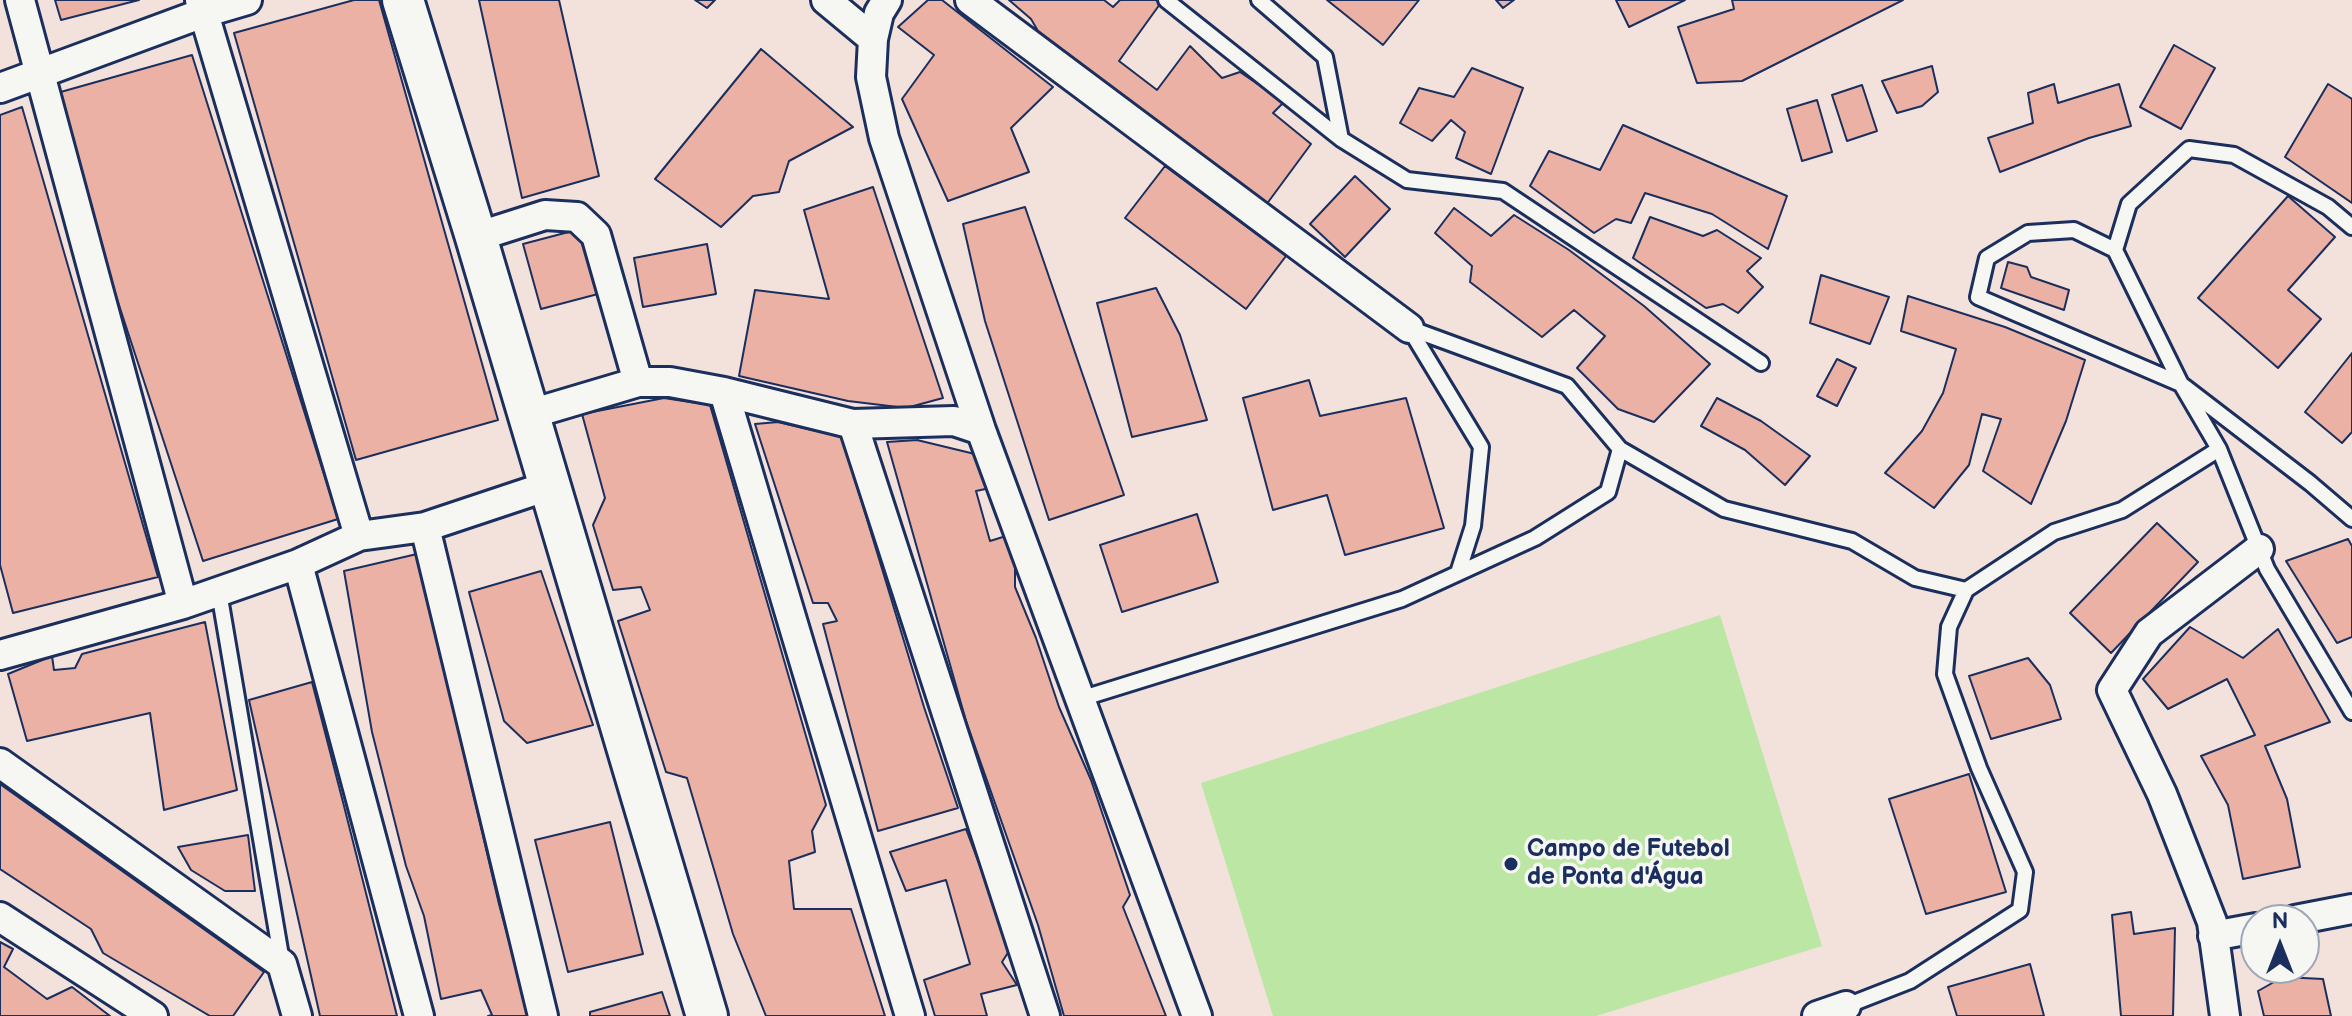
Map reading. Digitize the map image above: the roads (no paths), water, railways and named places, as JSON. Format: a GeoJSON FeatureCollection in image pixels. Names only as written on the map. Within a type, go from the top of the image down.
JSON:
{"type":"FeatureCollection","features":[{"type":"Feature","properties":{"kind":"street"},"geometry":{"type":"LineString","coordinates":[[20,0],[183,604]]}},
{"type":"Feature","properties":{"kind":"street"},"geometry":{"type":"LineString","coordinates":[[0,88],[202,7],[247,0]]}},
{"type":"Feature","properties":{"kind":"street"},"geometry":{"type":"LineString","coordinates":[[403,0],[707,1016]]}},
{"type":"Feature","properties":{"kind":"street"},"geometry":{"type":"LineString","coordinates":[[826,0],[873,39]]}},
{"type":"Feature","properties":{"kind":"street"},"geometry":{"type":"LineString","coordinates":[[887,0],[879,13],[873,39],[871,77],[884,138],[981,430],[1197,1016]]}},
{"type":"Feature","properties":{"kind":"street"},"geometry":{"type":"LineString","coordinates":[[970,0],[1409,328]]}},
{"type":"Feature","properties":{"kind":"street"},"geometry":{"type":"LineString","coordinates":[[202,7],[359,536]]}},
{"type":"Feature","properties":{"kind":"street"},"geometry":{"type":"LineString","coordinates":[[476,237],[545,215],[577,217],[596,235],[638,382]]}},
{"type":"Feature","properties":{"kind":"street"},"geometry":{"type":"LineString","coordinates":[[527,415],[638,382],[670,382],[853,424],[954,421],[981,430]]}},
{"type":"Feature","properties":{"kind":"street"},"geometry":{"type":"LineString","coordinates":[[724,392],[910,1016]]}},
{"type":"Feature","properties":{"kind":"street"},"geometry":{"type":"LineString","coordinates":[[853,424],[1045,1016]]}},
{"type":"Feature","properties":{"kind":"street"},"geometry":{"type":"LineString","coordinates":[[0,655],[183,604],[298,564],[359,536],[425,527],[548,486]]}},
{"type":"Feature","properties":{"kind":"street"},"geometry":{"type":"LineString","coordinates":[[425,527],[543,1016]]}},
{"type":"Feature","properties":{"kind":"street"},"geometry":{"type":"LineString","coordinates":[[2225,1016],[2212,922],[2162,794],[2112,690],[2149,633],[2259,549]]}},
{"type":"Feature","properties":{"kind":"street"},"geometry":{"type":"LineString","coordinates":[[298,564],[419,1016]]}},
{"type":"Feature","properties":{"kind":"street"},"geometry":{"type":"LineString","coordinates":[[0,763],[282,964],[297,1016]]}},
{"type":"Feature","properties":{"kind":"street"},"geometry":{"type":"LineString","coordinates":[[2320,915],[2352,909]]}},
{"type":"Feature","properties":{"kind":"street"},"geometry":{"type":"LineString","coordinates":[[0,917],[153,1016]]}},
{"type":"Feature","properties":{"kind":"street"},"geometry":{"type":"LineString","coordinates":[[2213,936],[2240,931]]}},
{"type":"Feature","properties":{"kind":"street"},"geometry":{"type":"LineString","coordinates":[[1817,1016],[1846,1006]]}},
{"type":"Feature","properties":{"kind":"lane"},"geometry":{"type":"LineString","coordinates":[[1166,0],[1341,139],[1407,180],[1503,191],[1761,363]]}},
{"type":"Feature","properties":{"kind":"lane"},"geometry":{"type":"LineString","coordinates":[[1264,1],[1325,57],[1341,139]]}},
{"type":"Feature","properties":{"kind":"lane"},"geometry":{"type":"LineString","coordinates":[[2115,250],[2129,204],[2189,149],[2234,155],[2328,207],[2352,227]]}},
{"type":"Feature","properties":{"kind":"lane"},"geometry":{"type":"LineString","coordinates":[[2352,519],[2181,384],[1978,297],[1987,258],[2028,233],[2074,230],[2115,250],[2181,384],[2219,449],[2274,581],[2352,712]]}},
{"type":"Feature","properties":{"kind":"lane"},"geometry":{"type":"LineString","coordinates":[[1409,328],[1567,386],[1620,449],[1724,509],[1852,541],[1915,578],[1966,590]]}},
{"type":"Feature","properties":{"kind":"lane"},"geometry":{"type":"LineString","coordinates":[[1409,328],[1481,447],[1473,526],[1458,573]]}},
{"type":"Feature","properties":{"kind":"lane"},"geometry":{"type":"LineString","coordinates":[[1080,699],[1402,599],[1535,538],[1608,492],[1620,449]]}},
{"type":"Feature","properties":{"kind":"lane"},"geometry":{"type":"LineString","coordinates":[[1846,1006],[1910,981],[1973,937],[2020,910],[2025,872],[1979,768],[1945,674],[1949,627],[1966,590],[2054,532],[2122,510],[2219,449]]}},
{"type":"Feature","properties":{"kind":"lane"},"geometry":{"type":"LineString","coordinates":[[219,592],[282,964]]}},
{"type":"Feature","properties":{"kind":"place","name":"Campo de Futebol de Ponta d'Água"},"geometry":{"type":"Point","coordinates":[1511,864]}}]}
